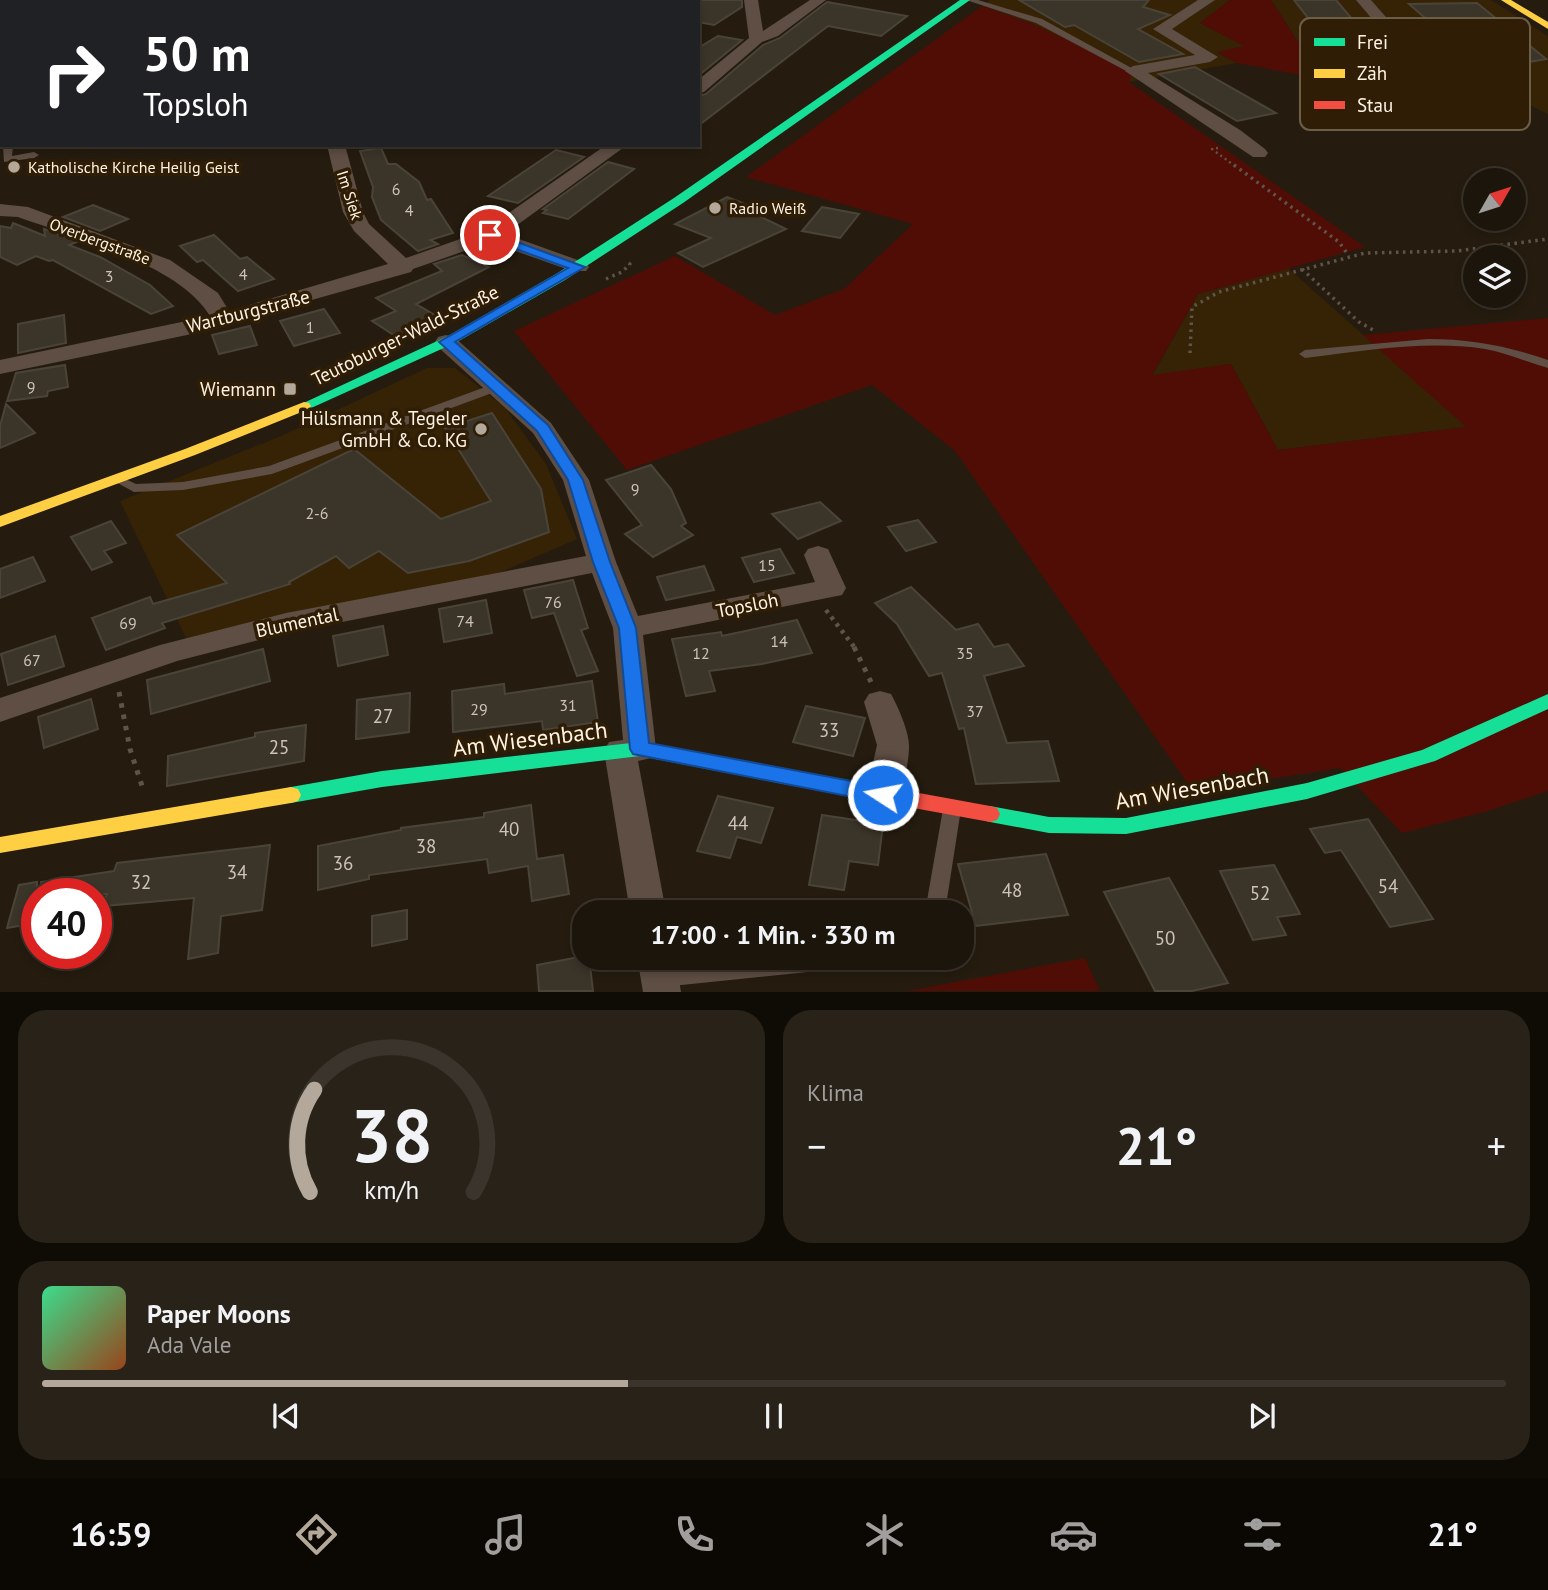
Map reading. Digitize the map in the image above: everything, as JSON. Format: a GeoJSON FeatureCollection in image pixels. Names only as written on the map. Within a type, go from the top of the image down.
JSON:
{"type":"FeatureCollection","features":[{"type":"Feature","properties":{"kind":"main road","name":"Teutoburger-Wald-Straße"},"geometry":{"type":"LineString","coordinates":[[0,522],[120,480],[309,405],[446,342],[579,267],[968,0]]}},
{"type":"Feature","properties":{"kind":"main road"},"geometry":{"type":"LineString","coordinates":[[1505,0],[1548,26]]}},
{"type":"Feature","properties":{"kind":"main road","name":"Am Wiesenbach"},"geometry":{"type":"LineString","coordinates":[[0,845],[382,779],[630,750],[1049,825],[1126,826],[1307,791],[1429,756],[1548,701]]}},
{"type":"Feature","properties":{"kind":"street"},"geometry":{"type":"LineString","coordinates":[[751,0],[757,38]]}},
{"type":"Feature","properties":{"kind":"street"},"geometry":{"type":"LineString","coordinates":[[700,86],[757,38],[773,33],[819,0]]}},
{"type":"Feature","properties":{"kind":"street"},"geometry":{"type":"LineString","coordinates":[[1133,71],[1210,57],[1161,29],[1208,0]]}},
{"type":"Feature","properties":{"kind":"street"},"geometry":{"type":"LineString","coordinates":[[1363,0],[1379,18]]}},
{"type":"Feature","properties":{"kind":"street"},"geometry":{"type":"LineString","coordinates":[[1133,71],[1253,148]]}},
{"type":"Feature","properties":{"kind":"street","name":"Im Siek"},"geometry":{"type":"LineString","coordinates":[[337,147],[361,228],[404,268]]}},
{"type":"Feature","properties":{"kind":"street"},"geometry":{"type":"LineString","coordinates":[[490,235],[615,147]]}},
{"type":"Feature","properties":{"kind":"street","name":"Overbergstraße"},"geometry":{"type":"LineString","coordinates":[[0,210],[21,211],[163,264],[211,298],[222,318]]}},
{"type":"Feature","properties":{"kind":"street"},"geometry":{"type":"LineString","coordinates":[[490,235],[579,267]]}},
{"type":"Feature","properties":{"kind":"street","name":"Wartburgstraße"},"geometry":{"type":"LineString","coordinates":[[0,367],[68,355],[333,290],[404,268],[490,235]]}},
{"type":"Feature","properties":{"kind":"street"},"geometry":{"type":"LineString","coordinates":[[446,342],[499,386],[542,428],[576,480],[602,562],[628,628],[630,750],[647,900]]}},
{"type":"Feature","properties":{"kind":"street"},"geometry":{"type":"LineString","coordinates":[[812,592],[832,588],[818,555]]}},
{"type":"Feature","properties":{"kind":"street","name":"Blumental"},"geometry":{"type":"LineString","coordinates":[[0,710],[171,652],[286,623],[602,562]]}},
{"type":"Feature","properties":{"kind":"street","name":"Topsloh"},"geometry":{"type":"LineString","coordinates":[[628,628],[812,592]]}},
{"type":"Feature","properties":{"kind":"street"},"geometry":{"type":"LineString","coordinates":[[880,702],[893,745],[883,795]]}},
{"type":"Feature","properties":{"kind":"lane"},"geometry":{"type":"LineString","coordinates":[[968,0],[1039,21],[1133,71]]}},
{"type":"Feature","properties":{"kind":"lane"},"geometry":{"type":"LineString","coordinates":[[999,9],[1016,0]]}},
{"type":"Feature","properties":{"kind":"lane"},"geometry":{"type":"LineString","coordinates":[[8,147],[6,160],[34,155]]}},
{"type":"Feature","properties":{"kind":"lane"},"geometry":{"type":"LineString","coordinates":[[1305,354],[1397,344],[1458,341],[1509,350],[1548,364]]}},
{"type":"Feature","properties":{"kind":"lane"},"geometry":{"type":"LineString","coordinates":[[120,480],[134,488],[183,486],[272,470],[499,386]]}},
{"type":"Feature","properties":{"kind":"lane"},"geometry":{"type":"LineString","coordinates":[[937,900],[953,809]]}},
{"type":"Feature","properties":{"kind":"lane"},"geometry":{"type":"LineString","coordinates":[[659,976],[724,970]]}},
{"type":"Feature","properties":{"kind":"path"},"geometry":{"type":"LineString","coordinates":[[1253,148],[1212,149],[1339,242],[1349,256]]}},
{"type":"Feature","properties":{"kind":"path"},"geometry":{"type":"LineString","coordinates":[[1190,353],[1192,307],[1219,292],[1365,253],[1457,251],[1548,239]]}},
{"type":"Feature","properties":{"kind":"path"},"geometry":{"type":"LineString","coordinates":[[1302,269],[1359,321],[1397,344]]}},
{"type":"Feature","properties":{"kind":"path"},"geometry":{"type":"LineString","coordinates":[[812,592],[856,649],[880,702]]}},
{"type":"Feature","properties":{"kind":"path"},"geometry":{"type":"LineString","coordinates":[[114,671],[130,749],[152,818]]}},
{"type":"Feature","properties":{"kind":"shaded area"},"geometry":{"type":"Polygon","coordinates":[[[990,0],[1230,0],[1200,23],[1245,46],[1218,53],[1237,63],[1128,82],[1132,71],[1033,24],[982,6],[990,0]]]}},
{"type":"Feature","properties":{"kind":"shaded area"},"geometry":{"type":"Polygon","coordinates":[[[1230,0],[1271,0],[1300,45],[1300,75],[1237,63],[1217,52],[1244,46],[1200,23],[1230,0]]]}},
{"type":"Feature","properties":{"kind":"shaded area"},"geometry":{"type":"Polygon","coordinates":[[[1271,0],[1491,0],[1520,18],[1300,18],[1300,45],[1271,0]]]}},
{"type":"Feature","properties":{"kind":"shaded area"},"geometry":{"type":"Polygon","coordinates":[[[982,6],[1033,24],[1133,71],[1129,82],[1365,247],[1198,294],[1152,375],[1231,364],[1278,450],[1466,427],[1363,335],[1548,318],[1548,791],[1488,811],[1402,833],[1340,768],[1193,791],[955,451],[872,385],[627,470],[514,331],[675,256],[775,315],[844,289],[913,224],[746,177],[982,6]]]}},
{"type":"Feature","properties":{"kind":"shaded area"},"geometry":{"type":"Polygon","coordinates":[[[1530,25],[1548,36],[1548,114],[1530,105],[1530,25]]]}},
{"type":"Feature","properties":{"kind":"shaded area"},"geometry":{"type":"Polygon","coordinates":[[[1288,268],[1467,427],[1278,450],[1231,364],[1152,376],[1198,294],[1288,268]]]}},
{"type":"Feature","properties":{"kind":"shaded area"},"geometry":{"type":"Polygon","coordinates":[[[427,368],[455,368],[505,408],[546,464],[577,539],[499,573],[187,640],[120,501],[281,436],[427,368]]]}},
{"type":"Feature","properties":{"kind":"shaded area"},"geometry":{"type":"Polygon","coordinates":[[[1085,958],[1100,991],[907,991],[1085,958]]]}},
{"type":"Feature","properties":{"kind":"building"},"geometry":{"type":"Polygon","coordinates":[[[700,0],[742,0],[742,7],[714,25],[700,22],[700,0]]]}},
{"type":"Feature","properties":{"kind":"building"},"geometry":{"type":"Polygon","coordinates":[[[1019,0],[1149,0],[1143,7],[1170,15],[1138,29],[1183,54],[1139,62],[1074,25],[1065,27],[1019,0]]]}},
{"type":"Feature","properties":{"kind":"building"},"geometry":{"type":"Polygon","coordinates":[[[1294,0],[1336,0],[1351,18],[1308,18],[1294,0]]]}},
{"type":"Feature","properties":{"kind":"building"},"geometry":{"type":"Polygon","coordinates":[[[827,2],[907,16],[881,36],[828,26],[700,124],[700,96],[706,94],[763,45],[780,38],[827,2]]]}},
{"type":"Feature","properties":{"kind":"building"},"geometry":{"type":"Polygon","coordinates":[[[1477,3],[1495,18],[1425,18],[1409,4],[1477,3]]]}},
{"type":"Feature","properties":{"kind":"building"},"geometry":{"type":"Polygon","coordinates":[[[718,36],[742,40],[700,74],[700,47],[718,36]]]}},
{"type":"Feature","properties":{"kind":"building"},"geometry":{"type":"Polygon","coordinates":[[[1530,46],[1546,59],[1530,62],[1530,46]]]}},
{"type":"Feature","properties":{"kind":"building"},"geometry":{"type":"Polygon","coordinates":[[[1195,67],[1276,113],[1237,121],[1159,74],[1195,67]]]}},
{"type":"Feature","properties":{"kind":"building"},"geometry":{"type":"Polygon","coordinates":[[[381,148],[388,164],[396,164],[419,182],[427,200],[431,199],[453,233],[430,240],[438,244],[418,251],[381,220],[360,151],[381,148]]]}},
{"type":"Feature","properties":{"kind":"building"},"geometry":{"type":"Polygon","coordinates":[[[556,150],[584,157],[518,203],[488,196],[556,150]]]}},
{"type":"Feature","properties":{"kind":"building"},"geometry":{"type":"Polygon","coordinates":[[[608,162],[634,169],[568,219],[543,213],[547,210],[543,209],[608,162]]]}},
{"type":"Feature","properties":{"kind":"building"},"geometry":{"type":"Polygon","coordinates":[[[727,197],[758,209],[753,213],[786,229],[703,267],[678,253],[711,238],[675,224],[727,197]]]}},
{"type":"Feature","properties":{"kind":"building"},"geometry":{"type":"Polygon","coordinates":[[[93,205],[128,219],[100,231],[63,217],[93,205]]]}},
{"type":"Feature","properties":{"kind":"building"},"geometry":{"type":"Polygon","coordinates":[[[822,207],[859,214],[840,238],[802,231],[822,207]]]}},
{"type":"Feature","properties":{"kind":"building"},"geometry":{"type":"Polygon","coordinates":[[[13,223],[45,236],[44,229],[79,241],[69,245],[100,257],[150,285],[173,306],[151,314],[53,260],[36,256],[17,265],[0,257],[0,226],[11,228],[13,223]]]}},
{"type":"Feature","properties":{"kind":"building"},"geometry":{"type":"Polygon","coordinates":[[[214,235],[240,259],[247,257],[274,279],[238,291],[203,260],[197,262],[180,246],[214,235]]]}},
{"type":"Feature","properties":{"kind":"building"},"geometry":{"type":"Polygon","coordinates":[[[462,255],[489,267],[416,304],[440,318],[397,337],[372,321],[396,311],[376,298],[442,271],[434,264],[462,255]]]}},
{"type":"Feature","properties":{"kind":"building"},"geometry":{"type":"Polygon","coordinates":[[[324,309],[340,333],[294,346],[280,321],[324,309]]]}},
{"type":"Feature","properties":{"kind":"building"},"geometry":{"type":"Polygon","coordinates":[[[64,315],[66,343],[18,353],[18,324],[64,315]]]}},
{"type":"Feature","properties":{"kind":"building"},"geometry":{"type":"Polygon","coordinates":[[[250,326],[257,345],[219,354],[212,335],[250,326]]]}},
{"type":"Feature","properties":{"kind":"building"},"geometry":{"type":"Polygon","coordinates":[[[65,365],[68,387],[48,391],[47,396],[7,401],[16,373],[65,365]]]}},
{"type":"Feature","properties":{"kind":"building"},"geometry":{"type":"Polygon","coordinates":[[[6,404],[35,433],[0,448],[0,426],[6,404]]]}},
{"type":"Feature","properties":{"kind":"building"},"geometry":{"type":"Polygon","coordinates":[[[492,413],[541,489],[549,532],[469,561],[408,573],[379,551],[349,568],[336,556],[289,582],[290,584],[162,623],[165,628],[106,650],[92,618],[150,597],[153,604],[227,583],[177,535],[354,449],[441,519],[491,501],[445,428],[492,413]]]}},
{"type":"Feature","properties":{"kind":"building"},"geometry":{"type":"Polygon","coordinates":[[[651,465],[671,489],[686,523],[681,526],[693,535],[653,557],[625,534],[642,525],[606,480],[651,465]]]}},
{"type":"Feature","properties":{"kind":"building"},"geometry":{"type":"Polygon","coordinates":[[[820,502],[841,521],[798,539],[772,514],[820,502]]]}},
{"type":"Feature","properties":{"kind":"building"},"geometry":{"type":"Polygon","coordinates":[[[918,520],[936,542],[906,551],[888,527],[918,520]]]}},
{"type":"Feature","properties":{"kind":"building"},"geometry":{"type":"Polygon","coordinates":[[[111,521],[126,543],[104,551],[112,562],[92,570],[71,537],[111,521]]]}},
{"type":"Feature","properties":{"kind":"building"},"geometry":{"type":"Polygon","coordinates":[[[780,549],[794,573],[754,582],[742,558],[780,549]]]}},
{"type":"Feature","properties":{"kind":"building"},"geometry":{"type":"Polygon","coordinates":[[[33,557],[45,581],[0,598],[0,569],[33,557]]]}},
{"type":"Feature","properties":{"kind":"building"},"geometry":{"type":"Polygon","coordinates":[[[704,566],[714,590],[666,600],[657,577],[704,566]]]}},
{"type":"Feature","properties":{"kind":"building"},"geometry":{"type":"Polygon","coordinates":[[[573,580],[588,628],[581,630],[598,671],[577,676],[554,613],[532,618],[524,590],[573,580]]]}},
{"type":"Feature","properties":{"kind":"building"},"geometry":{"type":"Polygon","coordinates":[[[911,587],[956,630],[978,624],[994,647],[1008,644],[1024,666],[984,676],[1007,743],[1048,741],[1059,781],[976,784],[964,728],[959,729],[942,673],[929,676],[897,624],[875,603],[911,587]]]}},
{"type":"Feature","properties":{"kind":"building"},"geometry":{"type":"Polygon","coordinates":[[[486,600],[492,633],[444,642],[439,609],[486,600]]]}},
{"type":"Feature","properties":{"kind":"building"},"geometry":{"type":"Polygon","coordinates":[[[797,620],[812,653],[762,664],[709,671],[715,691],[686,696],[672,639],[721,632],[722,636],[797,620]]]}},
{"type":"Feature","properties":{"kind":"building"},"geometry":{"type":"Polygon","coordinates":[[[383,626],[388,655],[338,666],[333,636],[383,626]]]}},
{"type":"Feature","properties":{"kind":"building"},"geometry":{"type":"Polygon","coordinates":[[[55,636],[64,666],[8,685],[1,654],[55,636]]]}},
{"type":"Feature","properties":{"kind":"building"},"geometry":{"type":"Polygon","coordinates":[[[263,649],[270,681],[151,714],[147,680],[263,649]]]}},
{"type":"Feature","properties":{"kind":"building"},"geometry":{"type":"Polygon","coordinates":[[[592,681],[598,722],[543,730],[542,721],[453,732],[452,691],[504,684],[505,694],[592,681]]]}},
{"type":"Feature","properties":{"kind":"building"},"geometry":{"type":"Polygon","coordinates":[[[410,693],[409,732],[356,739],[357,700],[410,693]]]}},
{"type":"Feature","properties":{"kind":"building"},"geometry":{"type":"Polygon","coordinates":[[[91,699],[98,729],[44,748],[38,717],[91,699]]]}},
{"type":"Feature","properties":{"kind":"building"},"geometry":{"type":"Polygon","coordinates":[[[806,706],[865,718],[853,756],[793,742],[806,706]]]}},
{"type":"Feature","properties":{"kind":"building"},"geometry":{"type":"Polygon","coordinates":[[[306,725],[304,761],[167,786],[168,756],[255,737],[255,733],[306,725]]]}},
{"type":"Feature","properties":{"kind":"building"},"geometry":{"type":"Polygon","coordinates":[[[718,796],[773,808],[761,843],[737,837],[730,858],[697,851],[718,796]]]}},
{"type":"Feature","properties":{"kind":"building"},"geometry":{"type":"Polygon","coordinates":[[[531,805],[537,859],[563,855],[569,894],[532,901],[528,866],[489,873],[487,859],[369,875],[369,879],[318,890],[318,846],[401,828],[484,817],[484,813],[531,805]]]}},
{"type":"Feature","properties":{"kind":"building"},"geometry":{"type":"Polygon","coordinates":[[[822,815],[883,824],[878,865],[849,861],[844,890],[809,885],[822,815]]]}},
{"type":"Feature","properties":{"kind":"building"},"geometry":{"type":"Polygon","coordinates":[[[1368,819],[1433,919],[1390,927],[1341,850],[1325,853],[1310,829],[1368,819]]]}},
{"type":"Feature","properties":{"kind":"building"},"geometry":{"type":"Polygon","coordinates":[[[270,845],[262,910],[221,916],[218,953],[188,959],[194,898],[112,905],[112,878],[68,878],[114,871],[117,863],[270,845]]]}},
{"type":"Feature","properties":{"kind":"building"},"geometry":{"type":"Polygon","coordinates":[[[1046,854],[1068,915],[976,926],[974,900],[968,900],[958,864],[1046,854]]]}},
{"type":"Feature","properties":{"kind":"building"},"geometry":{"type":"Polygon","coordinates":[[[1274,865],[1300,914],[1277,917],[1286,935],[1253,940],[1220,871],[1274,865]]]}},
{"type":"Feature","properties":{"kind":"building"},"geometry":{"type":"Polygon","coordinates":[[[1169,878],[1228,983],[1192,991],[1155,991],[1104,892],[1169,878]]]}},
{"type":"Feature","properties":{"kind":"building"},"geometry":{"type":"Polygon","coordinates":[[[19,885],[21,926],[7,928],[19,885]]]}},
{"type":"Feature","properties":{"kind":"building"},"geometry":{"type":"Polygon","coordinates":[[[407,910],[407,939],[372,946],[372,916],[407,910]]]}},
{"type":"Feature","properties":{"kind":"building"},"geometry":{"type":"Polygon","coordinates":[[[572,958],[572,970],[591,970],[593,991],[539,991],[537,965],[572,958]]]}},
{"type":"Feature","properties":{"kind":"traffic: fast"},"geometry":{"type":"LineString","coordinates":[[304,406],[452,339],[561,277],[678,201],[966,0]]}},
{"type":"Feature","properties":{"kind":"traffic: fast"},"geometry":{"type":"LineString","coordinates":[[990,814],[1049,825],[1126,826],[1307,791],[1428,756],[1548,701]]}},
{"type":"Feature","properties":{"kind":"traffic: fast"},"geometry":{"type":"LineString","coordinates":[[291,795],[382,779],[640,749],[815,782]]}},
{"type":"Feature","properties":{"kind":"traffic: slow"},"geometry":{"type":"LineString","coordinates":[[1505,0],[1548,26]]}},
{"type":"Feature","properties":{"kind":"traffic: slow"},"geometry":{"type":"LineString","coordinates":[[0,522],[190,452],[304,406]]}},
{"type":"Feature","properties":{"kind":"traffic: slow"},"geometry":{"type":"LineString","coordinates":[[0,845],[291,795]]}},
{"type":"Feature","properties":{"kind":"traffic: jam"},"geometry":{"type":"LineString","coordinates":[[815,782],[990,814]]}},
{"type":"Feature","properties":{"kind":"place","name":"Katholische Kirche Heilig Geist"},"geometry":{"type":"Point","coordinates":[14,167]}},
{"type":"Feature","properties":{"kind":"place","name":"Radio Weiß"},"geometry":{"type":"Point","coordinates":[715,208]}},
{"type":"Feature","properties":{"kind":"place","name":"Wiemann"},"geometry":{"type":"Point","coordinates":[290,389]}},
{"type":"Feature","properties":{"kind":"place","name":"Hülsmann & Tegeler GmbH & Co. KG"},"geometry":{"type":"Point","coordinates":[481,429]}},
{"type":"Feature","properties":{"kind":"route"},"geometry":{"type":"LineString","coordinates":[[490,235],[579,267],[446,342],[499,386],[542,428],[576,480],[602,562],[628,628],[640,749],[883,795]]}}]}
